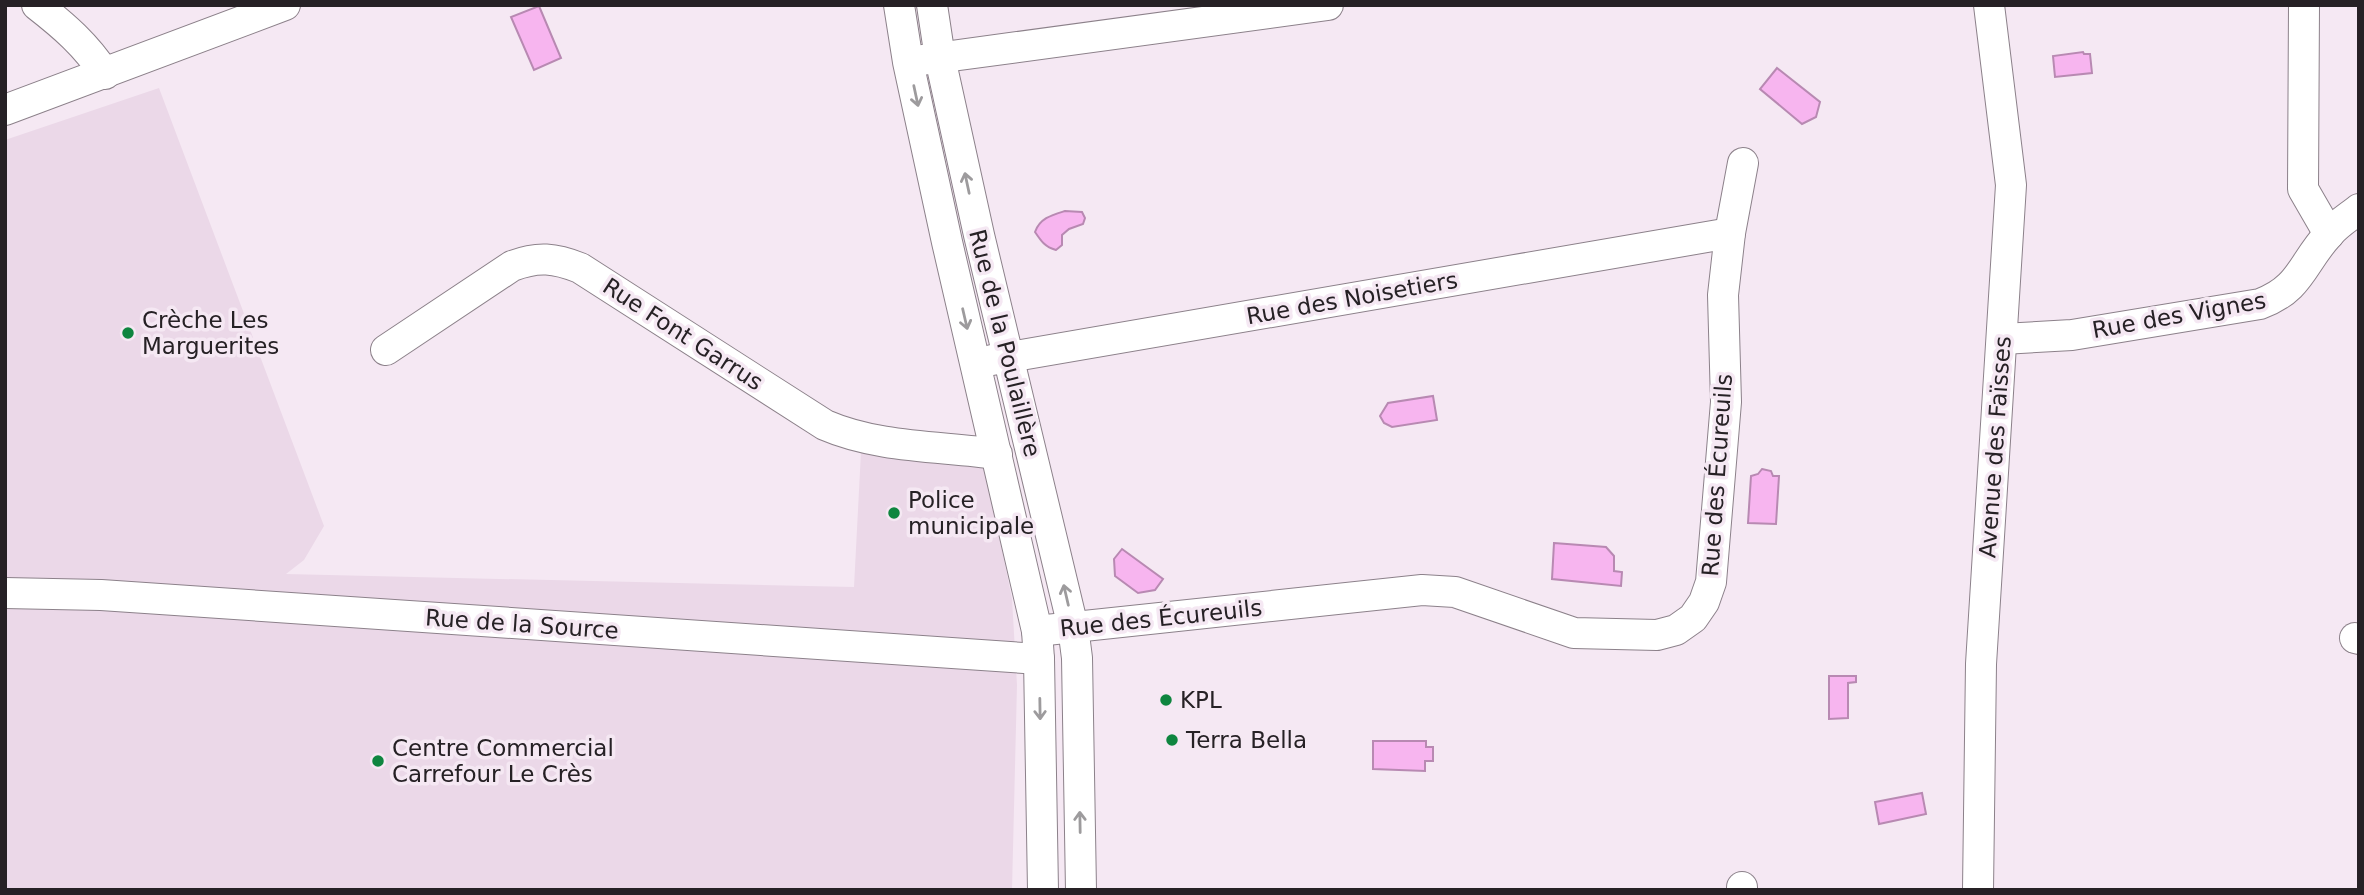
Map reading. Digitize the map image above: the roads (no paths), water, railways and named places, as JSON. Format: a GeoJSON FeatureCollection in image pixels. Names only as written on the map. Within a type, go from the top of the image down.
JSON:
{"type":"FeatureCollection","features":[{"type":"Feature","properties":{"kind":"street"},"geometry":{"type":"LineString","coordinates":[[37,5],[75,35],[105,74]]}},
{"type":"Feature","properties":{"kind":"street"},"geometry":{"type":"LineString","coordinates":[[5,110],[285,5]]}},
{"type":"Feature","properties":{"kind":"street","name":"Rue de la Poulaillère"},"geometry":{"type":"LineString","coordinates":[[899,5],[908,62],[1038,645],[1043,890]]}},
{"type":"Feature","properties":{"kind":"street","name":"Rue de la Poulaillère"},"geometry":{"type":"LineString","coordinates":[[932,5],[940,58],[979,235],[1073,627],[1077,657],[1081,890]]}},
{"type":"Feature","properties":{"kind":"street"},"geometry":{"type":"LineString","coordinates":[[908,62],[1328,5]]}},
{"type":"Feature","properties":{"kind":"street","name":"Avenue des Faïsses"},"geometry":{"type":"LineString","coordinates":[[1978,890],[1981,664],[2011,185],[1989,5]]}},
{"type":"Feature","properties":{"kind":"street"},"geometry":{"type":"LineString","coordinates":[[2304,5],[2303,189],[2329,234]]}},
{"type":"Feature","properties":{"kind":"street","name":"Rue des Écureuils"},"geometry":{"type":"LineString","coordinates":[[1038,645],[1073,627],[1422,590],[1455,592],[1574,633],[1657,635],[1676,630],[1693,618],[1704,602],[1711,582],[1726,402],[1723,295],[1730,233],[1743,163]]}},
{"type":"Feature","properties":{"kind":"street","name":"Rue des Vignes"},"geometry":{"type":"LineString","coordinates":[[2002,339],[2072,335],[2259,304],[2277,298],[2290,287],[2329,234],[2359,208]]}},
{"type":"Feature","properties":{"kind":"street","name":"Rue des Noisetiers"},"geometry":{"type":"LineString","coordinates":[[975,363],[1730,233]]}},
{"type":"Feature","properties":{"kind":"street","name":"Rue Font Garrus"},"geometry":{"type":"LineString","coordinates":[[386,350],[512,266],[545,258],[563,261],[580,268],[825,425],[877,440],[997,454]]}},
{"type":"Feature","properties":{"kind":"street","name":"Rue de la Source"},"geometry":{"type":"LineString","coordinates":[[5,593],[129,597],[1038,645]]}},
{"type":"Feature","properties":{"kind":"place","name":"Crèche Les Marguerites"},"geometry":{"type":"Point","coordinates":[128,333]}},
{"type":"Feature","properties":{"kind":"place","name":"Police municipale"},"geometry":{"type":"Point","coordinates":[894,513]}},
{"type":"Feature","properties":{"kind":"place","name":"KPL"},"geometry":{"type":"Point","coordinates":[1166,700]}},
{"type":"Feature","properties":{"kind":"place","name":"Terra Bella"},"geometry":{"type":"Point","coordinates":[1172,740]}},
{"type":"Feature","properties":{"kind":"place","name":"Centre Commercial Carrefour Le Crès"},"geometry":{"type":"Point","coordinates":[378,761]}}]}
